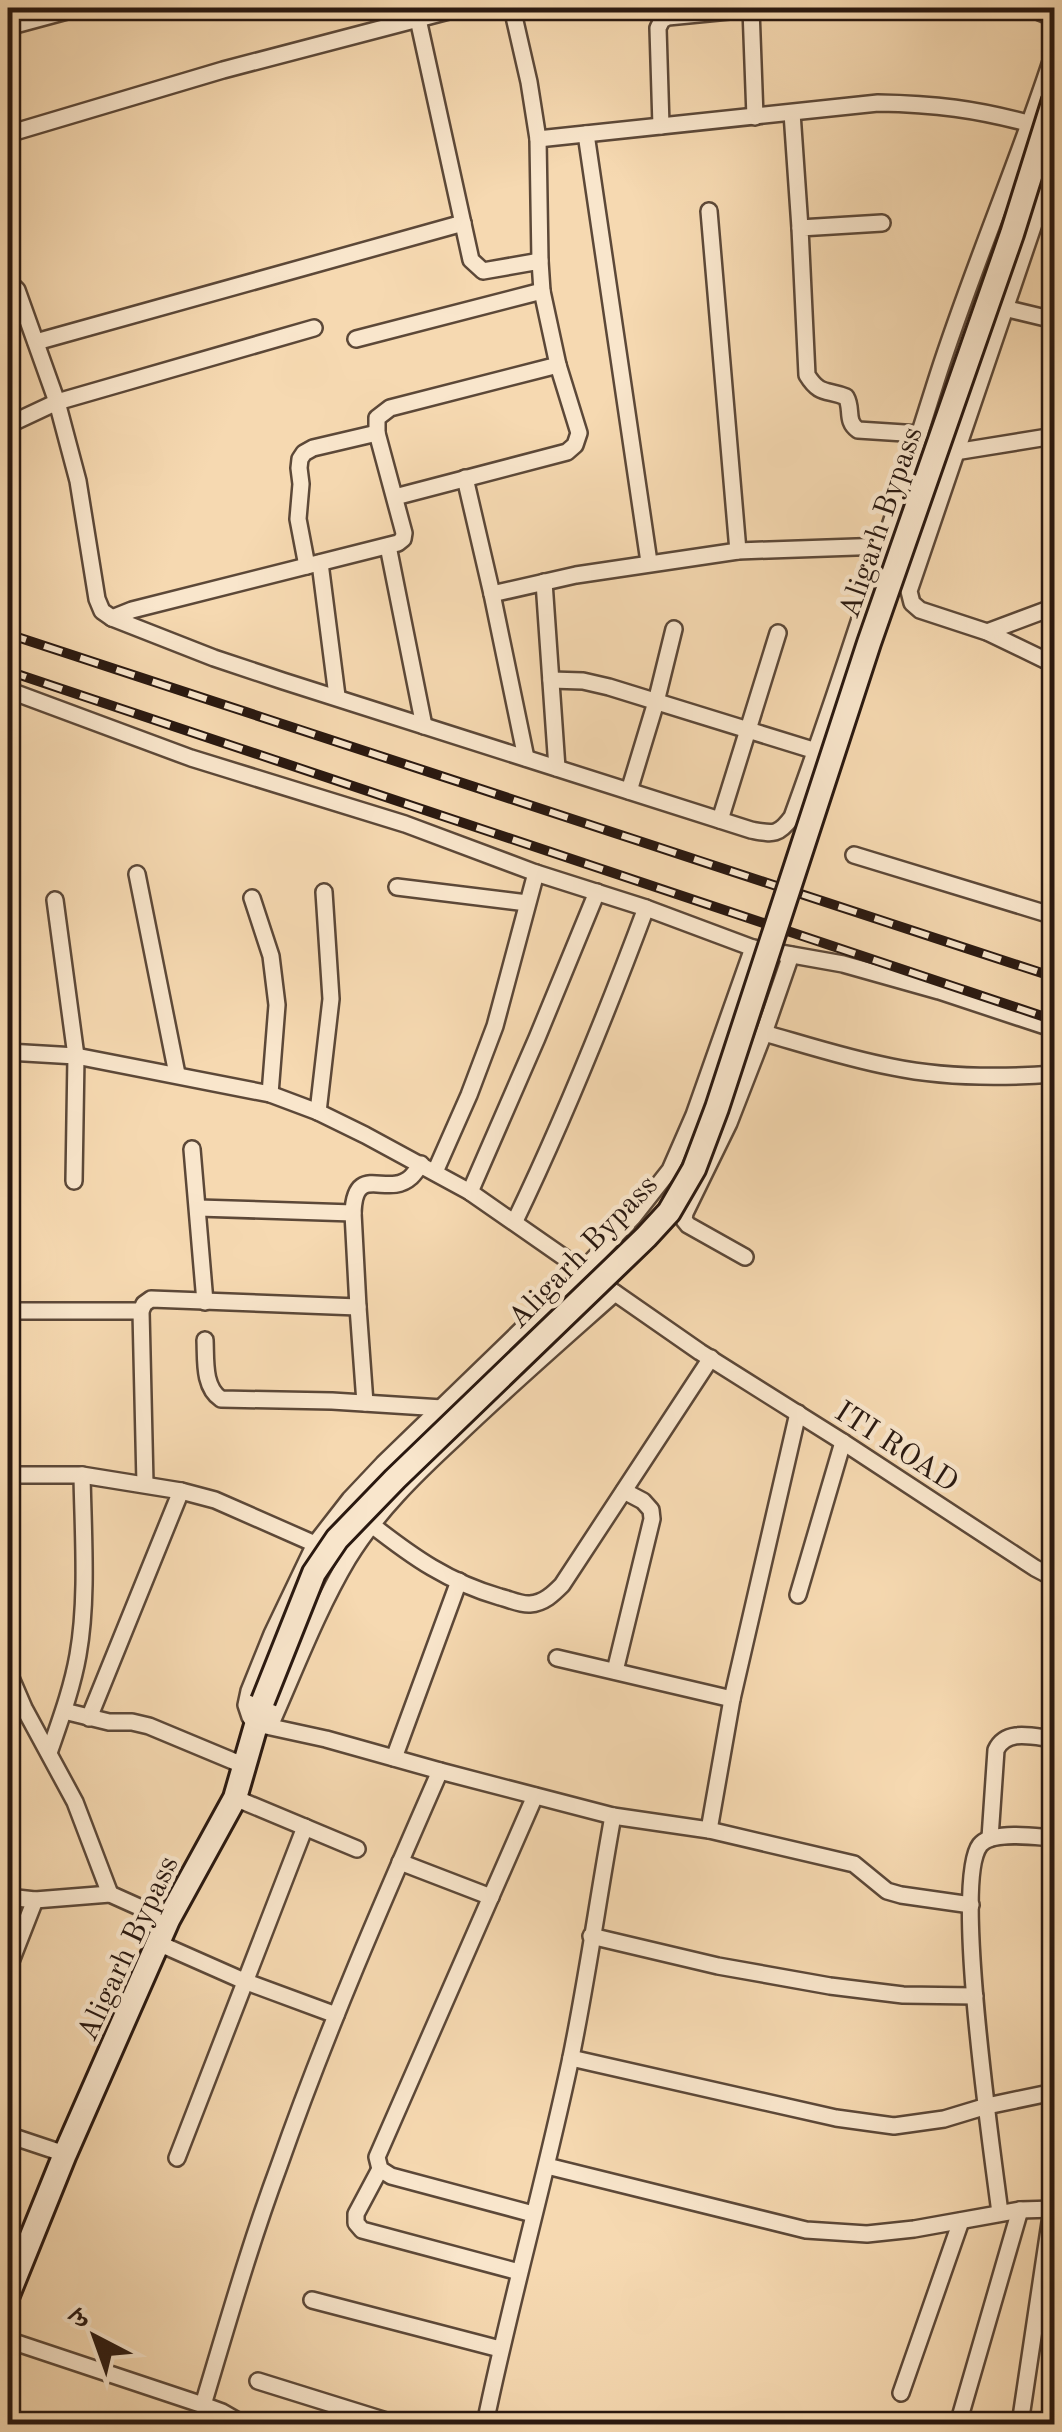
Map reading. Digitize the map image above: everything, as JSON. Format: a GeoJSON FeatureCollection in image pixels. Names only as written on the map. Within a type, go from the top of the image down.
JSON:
{"type":"FeatureCollection","features":[{"type":"Feature","properties":{"kind":"main road","name":"Aligarh Bypass"},"geometry":{"type":"LineString","coordinates":[[8,2295],[168,1920],[235,1798],[314,1573],[337,1540],[395,1479],[658,1225],[694,1169],[1054,100]]}},
{"type":"Feature","properties":{"kind":"street"},"geometry":{"type":"LineString","coordinates":[[10,8],[11,26],[78,8]]}},
{"type":"Feature","properties":{"kind":"street"},"geometry":{"type":"LineString","coordinates":[[8,134],[223,70],[460,8]]}},
{"type":"Feature","properties":{"kind":"street"},"geometry":{"type":"LineString","coordinates":[[394,497],[567,452],[575,445],[579,432],[558,365],[542,291],[538,139],[512,8]]}},
{"type":"Feature","properties":{"kind":"street"},"geometry":{"type":"LineString","coordinates":[[662,126],[658,28],[662,20],[668,16],[756,8],[755,118]]}},
{"type":"Feature","properties":{"kind":"street"},"geometry":{"type":"LineString","coordinates":[[1030,8],[1054,18]]}},
{"type":"Feature","properties":{"kind":"street"},"geometry":{"type":"LineString","coordinates":[[418,19],[471,260],[483,271],[540,261]]}},
{"type":"Feature","properties":{"kind":"street"},"geometry":{"type":"LineString","coordinates":[[8,281],[17,290],[57,402],[78,481],[102,611],[214,658],[772,834],[784,828],[792,817],[816,751],[938,373],[1054,52]]}},
{"type":"Feature","properties":{"kind":"street"},"geometry":{"type":"LineString","coordinates":[[538,139],[878,103],[984,111],[1031,124]]}},
{"type":"Feature","properties":{"kind":"street"},"geometry":{"type":"LineString","coordinates":[[792,113],[808,376],[825,393],[846,396],[849,418],[858,430],[920,434]]}},
{"type":"Feature","properties":{"kind":"street"},"geometry":{"type":"LineString","coordinates":[[586,134],[649,562]]}},
{"type":"Feature","properties":{"kind":"street"},"geometry":{"type":"LineString","coordinates":[[1054,165],[910,591],[912,603],[920,610],[986,632],[1054,667]]}},
{"type":"Feature","properties":{"kind":"street"},"geometry":{"type":"LineString","coordinates":[[708,212],[738,550]]}},
{"type":"Feature","properties":{"kind":"street"},"geometry":{"type":"LineString","coordinates":[[36,342],[463,223]]}},
{"type":"Feature","properties":{"kind":"street"},"geometry":{"type":"LineString","coordinates":[[800,228],[882,224]]}},
{"type":"Feature","properties":{"kind":"street"},"geometry":{"type":"LineString","coordinates":[[356,339],[542,291]]}},
{"type":"Feature","properties":{"kind":"street"},"geometry":{"type":"LineString","coordinates":[[1004,308],[1054,320]]}},
{"type":"Feature","properties":{"kind":"street"},"geometry":{"type":"LineString","coordinates":[[8,425],[57,402],[314,328]]}},
{"type":"Feature","properties":{"kind":"street"},"geometry":{"type":"LineString","coordinates":[[112,618],[398,543],[404,533],[376,433],[377,418],[390,408],[558,365]]}},
{"type":"Feature","properties":{"kind":"street"},"geometry":{"type":"LineString","coordinates":[[337,696],[314,564],[298,520],[300,460],[314,448],[376,433]]}},
{"type":"Feature","properties":{"kind":"street"},"geometry":{"type":"LineString","coordinates":[[955,452],[1054,436]]}},
{"type":"Feature","properties":{"kind":"street"},"geometry":{"type":"LineString","coordinates":[[464,478],[526,758]]}},
{"type":"Feature","properties":{"kind":"street"},"geometry":{"type":"LineString","coordinates":[[388,546],[424,726]]}},
{"type":"Feature","properties":{"kind":"street"},"geometry":{"type":"LineString","coordinates":[[492,594],[649,562],[738,550],[885,546]]}},
{"type":"Feature","properties":{"kind":"street"},"geometry":{"type":"LineString","coordinates":[[544,582],[557,768]]}},
{"type":"Feature","properties":{"kind":"street"},"geometry":{"type":"LineString","coordinates":[[986,632],[1054,607]]}},
{"type":"Feature","properties":{"kind":"street"},"geometry":{"type":"LineString","coordinates":[[628,790],[674,629]]}},
{"type":"Feature","properties":{"kind":"street"},"geometry":{"type":"LineString","coordinates":[[720,820],[778,633]]}},
{"type":"Feature","properties":{"kind":"street"},"geometry":{"type":"LineString","coordinates":[[551,680],[583,681],[816,751]]}},
{"type":"Feature","properties":{"kind":"street"},"geometry":{"type":"LineString","coordinates":[[8,690],[190,758],[405,824],[753,948],[859,968],[1054,1029]]}},
{"type":"Feature","properties":{"kind":"street"},"geometry":{"type":"LineString","coordinates":[[854,855],[1054,916]]}},
{"type":"Feature","properties":{"kind":"street"},"geometry":{"type":"LineString","coordinates":[[365,1402],[353,1198],[363,1185],[402,1183],[428,1168],[469,1095],[495,1026],[536,873]]}},
{"type":"Feature","properties":{"kind":"street"},"geometry":{"type":"LineString","coordinates":[[137,874],[177,1074]]}},
{"type":"Feature","properties":{"kind":"street"},"geometry":{"type":"LineString","coordinates":[[396,887],[527,903]]}},
{"type":"Feature","properties":{"kind":"street"},"geometry":{"type":"LineString","coordinates":[[318,1112],[331,998],[324,892]]}},
{"type":"Feature","properties":{"kind":"street"},"geometry":{"type":"LineString","coordinates":[[470,1192],[597,892]]}},
{"type":"Feature","properties":{"kind":"street"},"geometry":{"type":"LineString","coordinates":[[252,898],[271,956],[277,1005],[270,1094]]}},
{"type":"Feature","properties":{"kind":"street"},"geometry":{"type":"LineString","coordinates":[[55,900],[76,1056],[74,1181]]}},
{"type":"Feature","properties":{"kind":"street"},"geometry":{"type":"LineString","coordinates":[[514,1221],[554,1140],[646,908]]}},
{"type":"Feature","properties":{"kind":"street"},"geometry":{"type":"LineString","coordinates":[[753,948],[670,1170],[582,1271],[350,1499],[315,1544],[272,1634],[246,1705],[250,1717],[263,1717],[440,1772],[613,1816],[708,1830],[854,1864],[887,1891],[971,1904]]}},
{"type":"Feature","properties":{"kind":"street"},"geometry":{"type":"LineString","coordinates":[[745,1258],[688,1226],[684,1213],[729,1122],[791,955]]}},
{"type":"Feature","properties":{"kind":"street"},"geometry":{"type":"LineString","coordinates":[[764,1033],[893,1068],[952,1075],[1054,1074]]}},
{"type":"Feature","properties":{"kind":"street","name":"ITI ROAD"},"geometry":{"type":"LineString","coordinates":[[8,1052],[76,1056],[177,1074],[270,1094],[318,1112],[470,1192],[710,1358],[1054,1578]]}},
{"type":"Feature","properties":{"kind":"street"},"geometry":{"type":"LineString","coordinates":[[192,1149],[206,1302]]}},
{"type":"Feature","properties":{"kind":"street"},"geometry":{"type":"LineString","coordinates":[[198,1208],[353,1213]]}},
{"type":"Feature","properties":{"kind":"street"},"geometry":{"type":"LineString","coordinates":[[263,1717],[348,1560],[372,1525],[500,1394],[615,1293]]}},
{"type":"Feature","properties":{"kind":"street"},"geometry":{"type":"LineString","coordinates":[[145,1484],[141,1311],[144,1304],[151,1299],[358,1307]]}},
{"type":"Feature","properties":{"kind":"street"},"geometry":{"type":"LineString","coordinates":[[8,1311],[141,1311]]}},
{"type":"Feature","properties":{"kind":"street"},"geometry":{"type":"LineString","coordinates":[[205,1340],[209,1386],[220,1399],[442,1408]]}},
{"type":"Feature","properties":{"kind":"street"},"geometry":{"type":"LineString","coordinates":[[372,1525],[415,1559],[459,1581],[528,1605],[547,1599],[562,1585],[710,1358]]}},
{"type":"Feature","properties":{"kind":"street"},"geometry":{"type":"LineString","coordinates":[[708,1830],[732,1698],[798,1414]]}},
{"type":"Feature","properties":{"kind":"street"},"geometry":{"type":"LineString","coordinates":[[798,1595],[843,1442]]}},
{"type":"Feature","properties":{"kind":"street"},"geometry":{"type":"LineString","coordinates":[[8,1475],[82,1476],[181,1491],[243,1511],[315,1544]]}},
{"type":"Feature","properties":{"kind":"street"},"geometry":{"type":"LineString","coordinates":[[49,1753],[78,1654],[83,1583],[82,1476]]}},
{"type":"Feature","properties":{"kind":"street"},"geometry":{"type":"LineString","coordinates":[[89,1718],[181,1491]]}},
{"type":"Feature","properties":{"kind":"street"},"geometry":{"type":"LineString","coordinates":[[614,1671],[652,1518],[651,1510],[642,1501],[624,1491]]}},
{"type":"Feature","properties":{"kind":"street"},"geometry":{"type":"LineString","coordinates":[[394,1758],[459,1581]]}},
{"type":"Feature","properties":{"kind":"street"},"geometry":{"type":"LineString","coordinates":[[557,1658],[732,1698]]}},
{"type":"Feature","properties":{"kind":"street"},"geometry":{"type":"LineString","coordinates":[[8,1671],[75,1802],[110,1894]]}},
{"type":"Feature","properties":{"kind":"street"},"geometry":{"type":"LineString","coordinates":[[64,1711],[108,1722],[149,1726],[245,1766]]}},
{"type":"Feature","properties":{"kind":"street"},"geometry":{"type":"LineString","coordinates":[[990,1838],[999,1742],[1005,1736],[1054,1739]]}},
{"type":"Feature","properties":{"kind":"street"},"geometry":{"type":"LineString","coordinates":[[203,2405],[273,2182],[336,2015],[440,1772]]}},
{"type":"Feature","properties":{"kind":"street"},"geometry":{"type":"LineString","coordinates":[[533,2214],[390,2176],[380,2169],[377,2157],[535,1796]]}},
{"type":"Feature","properties":{"kind":"street"},"geometry":{"type":"LineString","coordinates":[[235,1798],[357,1849]]}},
{"type":"Feature","properties":{"kind":"street"},"geometry":{"type":"LineString","coordinates":[[485,2424],[571,2058],[613,1816]]}},
{"type":"Feature","properties":{"kind":"street"},"geometry":{"type":"LineString","coordinates":[[176,2158],[305,1827]]}},
{"type":"Feature","properties":{"kind":"street"},"geometry":{"type":"LineString","coordinates":[[1000,2213],[971,1953],[975,1856],[981,1844],[990,1838],[1054,1838]]}},
{"type":"Feature","properties":{"kind":"street"},"geometry":{"type":"LineString","coordinates":[[400,1862],[491,1897]]}},
{"type":"Feature","properties":{"kind":"street"},"geometry":{"type":"LineString","coordinates":[[8,1898],[35,1900],[110,1894],[168,1920]]}},
{"type":"Feature","properties":{"kind":"street"},"geometry":{"type":"LineString","coordinates":[[8,1969],[35,1900]]}},
{"type":"Feature","properties":{"kind":"street"},"geometry":{"type":"LineString","coordinates":[[591,1936],[718,1966],[830,1986],[903,1996],[975,1996]]}},
{"type":"Feature","properties":{"kind":"street"},"geometry":{"type":"LineString","coordinates":[[158,1943],[336,2015]]}},
{"type":"Feature","properties":{"kind":"street"},"geometry":{"type":"LineString","coordinates":[[571,2058],[836,2118],[894,2126],[944,2119],[1054,2092]]}},
{"type":"Feature","properties":{"kind":"street"},"geometry":{"type":"LineString","coordinates":[[8,2135],[65,2154]]}},
{"type":"Feature","properties":{"kind":"street"},"geometry":{"type":"LineString","coordinates":[[547,2166],[806,2230],[867,2234],[1020,2210],[1053,2209],[1020,2424]]}},
{"type":"Feature","properties":{"kind":"street"},"geometry":{"type":"LineString","coordinates":[[380,2169],[356,2214],[356,2223],[362,2230],[519,2272]]}},
{"type":"Feature","properties":{"kind":"street"},"geometry":{"type":"LineString","coordinates":[[958,2424],[1020,2210]]}},
{"type":"Feature","properties":{"kind":"street"},"geometry":{"type":"LineString","coordinates":[[900,2393],[962,2221]]}},
{"type":"Feature","properties":{"kind":"street"},"geometry":{"type":"LineString","coordinates":[[312,2300],[500,2350]]}},
{"type":"Feature","properties":{"kind":"street"},"geometry":{"type":"LineString","coordinates":[[8,2340],[203,2405],[220,2418],[243,2424]]}},
{"type":"Feature","properties":{"kind":"street"},"geometry":{"type":"LineString","coordinates":[[258,2381],[396,2424]]}},
{"type":"Feature","properties":{"kind":"railway"},"geometry":{"type":"LineString","coordinates":[[8,634],[1054,977]]}},
{"type":"Feature","properties":{"kind":"railway"},"geometry":{"type":"LineString","coordinates":[[8,671],[1054,1020]]}}]}
